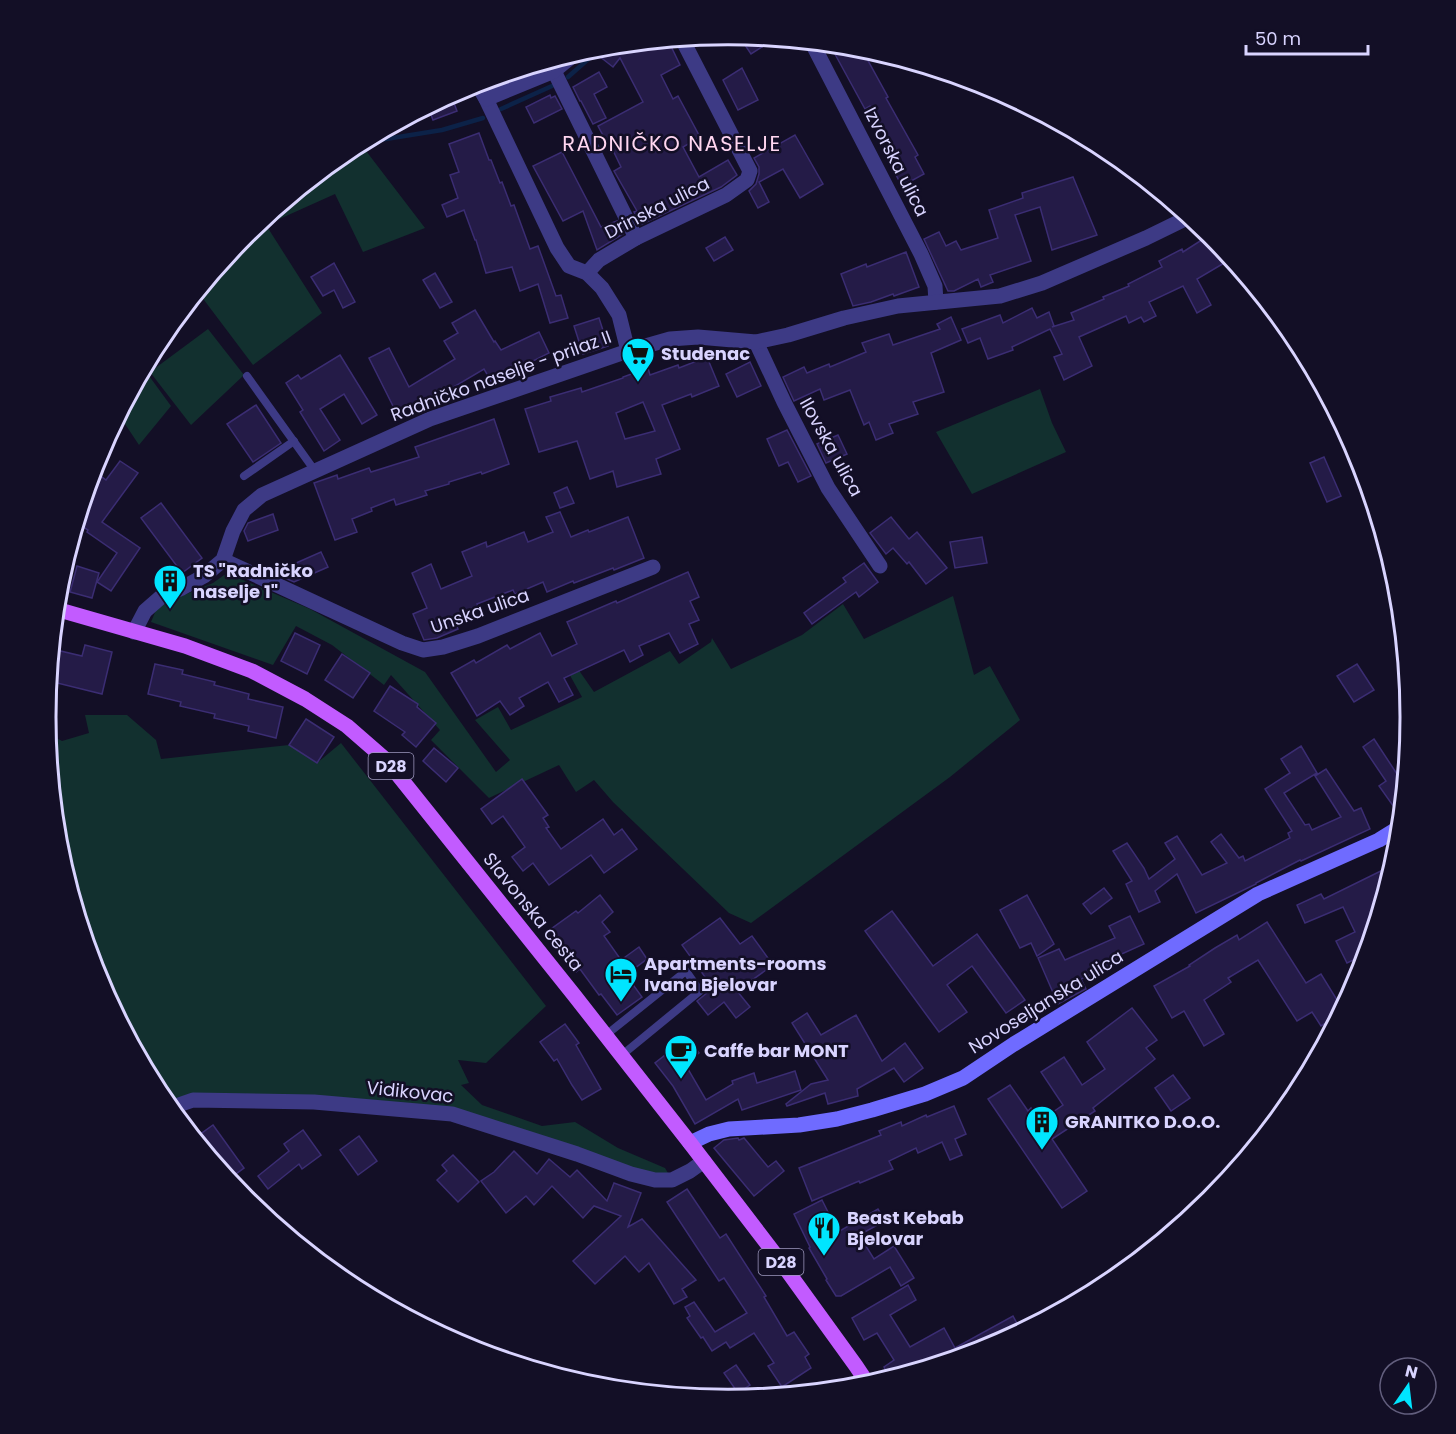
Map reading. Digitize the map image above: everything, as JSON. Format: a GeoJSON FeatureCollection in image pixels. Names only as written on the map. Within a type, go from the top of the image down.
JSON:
{"type":"FeatureCollection","features":[{"type":"Feature","properties":{"kind":"main road","name":"Slavonska cesta"},"geometry":{"type":"LineString","coordinates":[[65,612],[185,646],[252,671],[305,699],[355,733],[386,760],[622,1055],[778,1258],[862,1375]]}},
{"type":"Feature","properties":{"kind":"main road","name":"Novoseljanska ulica"},"geometry":{"type":"LineString","coordinates":[[690,1143],[709,1134],[729,1129],[799,1125],[837,1119],[935,1090],[963,1078],[1014,1044],[1258,894],[1389,834]]}},
{"type":"Feature","properties":{"kind":"street","name":"Drinska ulica"},"geometry":{"type":"LineString","coordinates":[[587,273],[599,260],[636,238],[726,195],[747,180],[750,171],[686,46]]}},
{"type":"Feature","properties":{"kind":"street","name":"Izvorska ulica"},"geometry":{"type":"LineString","coordinates":[[816,51],[921,254],[935,286],[936,302]]}},
{"type":"Feature","properties":{"kind":"street"},"geometry":{"type":"LineString","coordinates":[[486,99],[559,67]]}},
{"type":"Feature","properties":{"kind":"street"},"geometry":{"type":"LineString","coordinates":[[554,71],[636,238]]}},
{"type":"Feature","properties":{"kind":"street"},"geometry":{"type":"LineString","coordinates":[[482,92],[557,248],[569,266],[587,273],[602,288],[619,315],[628,351]]}},
{"type":"Feature","properties":{"kind":"street","name":"Radničko naselje - prilaz II"},"geometry":{"type":"LineString","coordinates":[[223,560],[233,531],[244,510],[262,495],[430,419],[628,351],[670,339],[698,337],[756,342],[898,306],[1000,296],[1042,283],[1181,221]]}},
{"type":"Feature","properties":{"kind":"street","name":"Ilovska ulica"},"geometry":{"type":"LineString","coordinates":[[756,342],[828,488],[880,566]]}},
{"type":"Feature","properties":{"kind":"street"},"geometry":{"type":"LineString","coordinates":[[134,632],[145,611],[161,597],[204,576],[223,560]]}},
{"type":"Feature","properties":{"kind":"street","name":"Unska ulica"},"geometry":{"type":"LineString","coordinates":[[223,560],[423,650],[443,647],[478,636],[653,567]]}},
{"type":"Feature","properties":{"kind":"street","name":"Vidikovac"},"geometry":{"type":"LineString","coordinates":[[180,1105],[193,1100],[314,1102],[452,1114],[655,1180],[672,1180],[704,1161]]}},
{"type":"Feature","properties":{"kind":"lane"},"geometry":{"type":"LineString","coordinates":[[247,376],[315,471]]}},
{"type":"Feature","properties":{"kind":"lane"},"geometry":{"type":"LineString","coordinates":[[244,476],[294,441]]}},
{"type":"Feature","properties":{"kind":"lane"},"geometry":{"type":"LineString","coordinates":[[606,1035],[686,971],[700,991],[622,1055]]}},
{"type":"Feature","properties":{"kind":"green space"},"geometry":{"type":"Polygon","coordinates":[[[366,151],[425,228],[363,252],[335,194],[276,221],[319,184],[366,151]]]}},
{"type":"Feature","properties":{"kind":"green space"},"geometry":{"type":"Polygon","coordinates":[[[268,228],[322,313],[253,365],[203,298],[268,228]]]}},
{"type":"Feature","properties":{"kind":"green space"},"geometry":{"type":"Polygon","coordinates":[[[208,329],[244,375],[191,425],[151,373],[208,329]]]}},
{"type":"Feature","properties":{"kind":"green space"},"geometry":{"type":"Polygon","coordinates":[[[149,376],[171,406],[139,445],[124,422],[149,376]]]}},
{"type":"Feature","properties":{"kind":"green space"},"geometry":{"type":"Polygon","coordinates":[[[1040,389],[1052,423],[1066,452],[972,494],[936,432],[1040,389]]]}},
{"type":"Feature","properties":{"kind":"green space"},"geometry":{"type":"Polygon","coordinates":[[[227,573],[310,609],[425,672],[496,772],[510,760],[475,720],[498,707],[511,730],[582,697],[562,661],[569,656],[594,692],[670,651],[679,664],[711,642],[712,638],[731,669],[802,635],[843,604],[864,639],[953,596],[974,675],[990,666],[1020,720],[950,777],[751,923],[729,913],[613,802],[594,780],[576,792],[559,765],[489,798],[431,740],[440,730],[391,675],[384,685],[332,645],[296,626],[273,665],[151,622],[156,610],[162,604],[213,583],[227,573]]]}},
{"type":"Feature","properties":{"kind":"green space"},"geometry":{"type":"Polygon","coordinates":[[[85,715],[127,715],[156,740],[161,759],[289,745],[317,763],[341,743],[546,1006],[486,1063],[458,1060],[469,1083],[461,1085],[482,1105],[542,1126],[575,1122],[618,1148],[665,1168],[672,1180],[452,1114],[314,1102],[182,1108],[146,1053],[125,1014],[107,974],[79,891],[62,805],[56,738],[62,741],[89,733],[85,715]]]}},
{"type":"Feature","properties":{"kind":"building"},"geometry":{"type":"Polygon","coordinates":[[[745,45],[764,46],[751,54],[745,45]]]}},
{"type":"Feature","properties":{"kind":"building"},"geometry":{"type":"Polygon","coordinates":[[[672,47],[680,65],[661,75],[673,99],[678,96],[700,137],[683,147],[699,177],[728,160],[737,175],[721,187],[640,225],[634,212],[637,211],[614,171],[621,167],[608,140],[606,141],[598,126],[643,102],[620,58],[613,67],[601,57],[672,47]]]}},
{"type":"Feature","properties":{"kind":"building"},"geometry":{"type":"Polygon","coordinates":[[[835,54],[868,60],[918,155],[915,157],[924,174],[902,186],[884,153],[893,148],[870,106],[865,109],[835,54]]]}},
{"type":"Feature","properties":{"kind":"building"},"geometry":{"type":"Polygon","coordinates":[[[742,68],[758,100],[738,110],[723,80],[742,68]]]}},
{"type":"Feature","properties":{"kind":"building"},"geometry":{"type":"Polygon","coordinates":[[[599,72],[607,87],[594,94],[606,118],[593,124],[573,87],[599,72]]]}},
{"type":"Feature","properties":{"kind":"building"},"geometry":{"type":"Polygon","coordinates":[[[550,95],[551,98],[555,96],[562,109],[534,123],[526,107],[550,95]]]}},
{"type":"Feature","properties":{"kind":"building"},"geometry":{"type":"Polygon","coordinates":[[[454,104],[457,111],[433,120],[431,114],[454,104]]]}},
{"type":"Feature","properties":{"kind":"building"},"geometry":{"type":"Polygon","coordinates":[[[479,133],[511,206],[514,205],[530,249],[538,246],[556,296],[561,295],[568,318],[550,323],[538,284],[520,291],[512,267],[486,273],[464,210],[447,217],[442,205],[458,198],[450,175],[459,172],[449,144],[479,133]]]}},
{"type":"Feature","properties":{"kind":"building"},"geometry":{"type":"Polygon","coordinates":[[[795,135],[823,184],[800,198],[783,169],[759,182],[769,202],[758,208],[749,191],[756,184],[759,174],[759,167],[754,158],[795,135]]]}},
{"type":"Feature","properties":{"kind":"building"},"geometry":{"type":"Polygon","coordinates":[[[562,152],[601,227],[617,221],[623,234],[597,250],[583,211],[563,221],[533,166],[562,152]]]}},
{"type":"Feature","properties":{"kind":"building"},"geometry":{"type":"Polygon","coordinates":[[[1073,177],[1097,235],[1052,250],[1040,207],[1015,215],[1031,261],[990,275],[993,282],[981,287],[978,279],[954,291],[948,291],[924,239],[939,232],[946,246],[956,241],[961,250],[998,238],[989,210],[1023,198],[1022,193],[1073,177]]]}},
{"type":"Feature","properties":{"kind":"building"},"geometry":{"type":"Polygon","coordinates":[[[725,237],[733,250],[714,261],[706,248],[725,237]]]}},
{"type":"Feature","properties":{"kind":"building"},"geometry":{"type":"Polygon","coordinates":[[[1201,240],[1223,264],[1197,279],[1211,305],[1197,313],[1183,286],[1149,302],[1156,316],[1144,322],[1141,317],[1129,323],[1126,316],[1079,337],[1092,366],[1064,380],[1054,357],[1062,354],[1050,329],[1012,347],[1013,350],[988,359],[980,338],[968,343],[962,329],[1000,315],[1003,323],[1032,308],[1037,318],[1049,312],[1054,326],[1052,327],[1074,320],[1071,313],[1129,286],[1128,284],[1162,267],[1159,261],[1182,249],[1183,252],[1201,240]]]}},
{"type":"Feature","properties":{"kind":"building"},"geometry":{"type":"Polygon","coordinates":[[[906,252],[919,287],[853,306],[841,274],[906,252]]]}},
{"type":"Feature","properties":{"kind":"building"},"geometry":{"type":"Polygon","coordinates":[[[334,263],[355,302],[343,308],[334,290],[323,296],[311,277],[334,263]]]}},
{"type":"Feature","properties":{"kind":"building"},"geometry":{"type":"Polygon","coordinates":[[[435,273],[452,302],[440,308],[423,280],[435,273]]]}},
{"type":"Feature","properties":{"kind":"building"},"geometry":{"type":"Polygon","coordinates":[[[475,310],[501,350],[539,332],[549,353],[513,371],[515,375],[494,386],[484,369],[430,401],[428,397],[396,412],[369,358],[389,348],[409,387],[455,359],[444,341],[458,333],[452,323],[475,310]]]}},
{"type":"Feature","properties":{"kind":"building"},"geometry":{"type":"Polygon","coordinates":[[[951,317],[961,340],[931,353],[944,392],[913,402],[918,414],[889,424],[893,433],[876,440],[869,422],[864,425],[850,390],[824,400],[820,389],[794,401],[783,377],[804,367],[807,373],[829,364],[830,367],[866,352],[862,343],[889,334],[893,345],[940,329],[937,324],[951,317]]]}},
{"type":"Feature","properties":{"kind":"building"},"geometry":{"type":"Polygon","coordinates":[[[599,318],[608,346],[583,354],[574,326],[599,318]]]}},
{"type":"Feature","properties":{"kind":"building"},"geometry":{"type":"Polygon","coordinates":[[[340,355],[377,415],[362,424],[344,394],[320,409],[340,440],[324,451],[300,412],[303,410],[286,383],[298,375],[301,379],[340,355]]]}},
{"type":"Feature","properties":{"kind":"building"},"geometry":{"type":"Polygon","coordinates":[[[707,357],[719,386],[692,397],[691,394],[662,405],[680,449],[656,459],[661,474],[617,487],[613,471],[590,479],[577,441],[539,452],[525,409],[551,401],[550,397],[581,388],[582,392],[648,368],[650,375],[678,365],[679,368],[707,357]],[[643,402],[616,413],[625,439],[655,431],[643,402]]]}},
{"type":"Feature","properties":{"kind":"building"},"geometry":{"type":"Polygon","coordinates":[[[750,362],[761,386],[737,397],[726,374],[750,362]]]}},
{"type":"Feature","properties":{"kind":"building"},"geometry":{"type":"Polygon","coordinates":[[[256,405],[281,443],[253,462],[227,424],[256,405]]]}},
{"type":"Feature","properties":{"kind":"building"},"geometry":{"type":"Polygon","coordinates":[[[494,419],[509,464],[482,474],[481,472],[449,482],[449,484],[425,491],[427,495],[396,505],[394,499],[371,508],[372,511],[352,519],[357,532],[335,540],[314,483],[337,475],[338,479],[369,468],[371,472],[419,457],[415,447],[494,419]]]}},
{"type":"Feature","properties":{"kind":"building"},"geometry":{"type":"Polygon","coordinates":[[[787,430],[811,476],[798,482],[788,462],[779,466],[767,439],[787,430]]]}},
{"type":"Feature","properties":{"kind":"building"},"geometry":{"type":"Polygon","coordinates":[[[838,435],[847,454],[826,463],[817,444],[838,435]]]}},
{"type":"Feature","properties":{"kind":"building"},"geometry":{"type":"Polygon","coordinates":[[[1324,457],[1341,496],[1327,502],[1310,463],[1324,457]]]}},
{"type":"Feature","properties":{"kind":"building"},"geometry":{"type":"Polygon","coordinates":[[[120,461],[138,473],[102,522],[140,548],[111,591],[97,582],[117,553],[84,527],[101,476],[106,480],[120,461]]]}},
{"type":"Feature","properties":{"kind":"building"},"geometry":{"type":"Polygon","coordinates":[[[567,487],[574,503],[560,508],[554,493],[567,487]]]}},
{"type":"Feature","properties":{"kind":"building"},"geometry":{"type":"Polygon","coordinates":[[[161,503],[202,558],[182,573],[141,518],[161,503]]]}},
{"type":"Feature","properties":{"kind":"building"},"geometry":{"type":"Polygon","coordinates":[[[560,512],[571,537],[628,517],[644,558],[547,592],[543,582],[515,594],[513,590],[453,616],[458,629],[437,638],[424,640],[413,614],[427,608],[412,573],[431,564],[441,589],[472,576],[462,552],[486,542],[487,547],[524,532],[528,542],[553,532],[546,517],[560,512]]]}},
{"type":"Feature","properties":{"kind":"building"},"geometry":{"type":"Polygon","coordinates":[[[273,514],[278,530],[248,541],[244,531],[248,523],[273,514]]]}},
{"type":"Feature","properties":{"kind":"building"},"geometry":{"type":"Polygon","coordinates":[[[891,517],[909,539],[917,532],[947,568],[926,584],[909,562],[907,564],[893,548],[886,554],[870,533],[891,517]]]}},
{"type":"Feature","properties":{"kind":"building"},"geometry":{"type":"Polygon","coordinates":[[[982,537],[987,563],[955,568],[950,542],[982,537]]]}},
{"type":"Feature","properties":{"kind":"building"},"geometry":{"type":"Polygon","coordinates":[[[321,552],[328,567],[294,582],[280,576],[278,571],[321,552]]]}},
{"type":"Feature","properties":{"kind":"building"},"geometry":{"type":"Polygon","coordinates":[[[864,563],[878,582],[859,597],[856,592],[812,624],[804,613],[846,582],[843,578],[864,563]]]}},
{"type":"Feature","properties":{"kind":"building"},"geometry":{"type":"Polygon","coordinates":[[[77,566],[99,573],[92,598],[70,592],[77,566]]]}},
{"type":"Feature","properties":{"kind":"building"},"geometry":{"type":"Polygon","coordinates":[[[688,572],[699,597],[690,601],[699,620],[689,624],[698,644],[680,653],[669,633],[639,646],[643,655],[630,662],[624,650],[564,678],[573,695],[559,702],[548,682],[519,698],[524,706],[510,715],[500,701],[477,716],[451,673],[474,660],[476,663],[507,645],[510,649],[540,633],[552,656],[577,644],[567,622],[688,572]]]}},
{"type":"Feature","properties":{"kind":"building"},"geometry":{"type":"Polygon","coordinates":[[[295,633],[320,645],[307,674],[281,661],[295,633]]]}},
{"type":"Feature","properties":{"kind":"building"},"geometry":{"type":"Polygon","coordinates":[[[85,645],[112,652],[102,694],[57,683],[60,651],[82,656],[85,645]]]}},
{"type":"Feature","properties":{"kind":"building"},"geometry":{"type":"Polygon","coordinates":[[[342,654],[370,673],[353,698],[325,680],[342,654]]]}},
{"type":"Feature","properties":{"kind":"building"},"geometry":{"type":"Polygon","coordinates":[[[155,664],[183,670],[182,674],[249,694],[248,699],[283,707],[276,738],[248,731],[249,726],[214,718],[215,714],[180,706],[181,702],[148,694],[155,664]]]}},
{"type":"Feature","properties":{"kind":"building"},"geometry":{"type":"Polygon","coordinates":[[[1357,664],[1374,690],[1354,702],[1337,676],[1357,664]]]}},
{"type":"Feature","properties":{"kind":"building"},"geometry":{"type":"Polygon","coordinates":[[[390,686],[418,704],[417,707],[436,723],[416,747],[402,735],[405,732],[374,711],[390,686]]]}},
{"type":"Feature","properties":{"kind":"building"},"geometry":{"type":"Polygon","coordinates":[[[306,719],[334,737],[317,763],[289,745],[306,719]]]}},
{"type":"Feature","properties":{"kind":"building"},"geometry":{"type":"Polygon","coordinates":[[[1374,739],[1398,774],[1394,807],[1379,786],[1386,781],[1363,747],[1374,739]]]}},
{"type":"Feature","properties":{"kind":"building"},"geometry":{"type":"Polygon","coordinates":[[[1301,746],[1317,773],[1284,793],[1305,825],[1309,824],[1312,830],[1341,817],[1315,776],[1326,769],[1354,811],[1361,808],[1370,829],[1300,860],[1196,913],[1177,874],[1155,891],[1160,902],[1139,912],[1126,884],[1132,881],[1113,851],[1127,843],[1149,879],[1175,859],[1165,843],[1177,836],[1202,875],[1227,863],[1211,842],[1221,834],[1239,858],[1243,856],[1245,861],[1290,838],[1288,833],[1292,831],[1265,789],[1290,773],[1281,759],[1301,746]]]}},
{"type":"Feature","properties":{"kind":"building"},"geometry":{"type":"Polygon","coordinates":[[[434,748],[458,768],[446,782],[423,761],[434,748]]]}},
{"type":"Feature","properties":{"kind":"building"},"geometry":{"type":"Polygon","coordinates":[[[522,779],[548,815],[543,818],[549,827],[546,828],[561,849],[603,819],[614,835],[622,829],[637,849],[604,873],[591,855],[549,885],[533,863],[523,871],[512,857],[525,847],[503,816],[492,824],[481,809],[522,779]]]}},
{"type":"Feature","properties":{"kind":"building"},"geometry":{"type":"Polygon","coordinates":[[[1382,871],[1354,960],[1347,963],[1336,941],[1355,932],[1343,907],[1305,923],[1297,905],[1321,894],[1324,899],[1382,871]]]}},
{"type":"Feature","properties":{"kind":"building"},"geometry":{"type":"Polygon","coordinates":[[[1104,888],[1112,898],[1091,914],[1083,904],[1104,888]]]}},
{"type":"Feature","properties":{"kind":"building"},"geometry":{"type":"Polygon","coordinates":[[[600,895],[613,912],[602,922],[610,932],[604,936],[621,960],[639,947],[647,959],[626,975],[642,997],[617,1015],[580,969],[576,972],[562,953],[566,950],[551,929],[576,911],[578,913],[600,895]]]}},
{"type":"Feature","properties":{"kind":"building"},"geometry":{"type":"Polygon","coordinates":[[[1027,895],[1054,944],[1037,956],[1031,943],[1020,948],[1000,910],[1027,895]]]}},
{"type":"Feature","properties":{"kind":"building"},"geometry":{"type":"Polygon","coordinates":[[[892,911],[933,966],[977,934],[1025,1000],[1006,1013],[972,966],[947,985],[967,1012],[939,1032],[865,931],[892,911]]]}},
{"type":"Feature","properties":{"kind":"building"},"geometry":{"type":"Polygon","coordinates":[[[1130,916],[1144,944],[1115,957],[1117,963],[1081,979],[1086,989],[1058,1004],[1038,958],[1059,949],[1065,960],[1115,938],[1109,926],[1130,916]]]}},
{"type":"Feature","properties":{"kind":"building"},"geometry":{"type":"Polygon","coordinates":[[[720,918],[740,944],[752,936],[773,965],[737,991],[750,1007],[736,1018],[724,1002],[708,1015],[697,1001],[713,988],[682,945],[720,918]]]}},
{"type":"Feature","properties":{"kind":"building"},"geometry":{"type":"Polygon","coordinates":[[[1267,922],[1306,983],[1321,974],[1337,1000],[1326,1023],[1321,1026],[1312,1012],[1297,1021],[1258,960],[1228,978],[1231,982],[1204,1000],[1224,1034],[1204,1046],[1184,1011],[1172,1018],[1154,986],[1190,966],[1237,935],[1239,940],[1267,922]]]}},
{"type":"Feature","properties":{"kind":"building"},"geometry":{"type":"Polygon","coordinates":[[[1132,1008],[1157,1040],[1146,1048],[1155,1059],[1093,1108],[1095,1111],[1052,1139],[1087,1191],[1062,1208],[988,1099],[1010,1085],[1028,1111],[1031,1108],[1040,1121],[1063,1105],[1041,1072],[1064,1057],[1082,1085],[1105,1069],[1087,1042],[1132,1008]]]}},
{"type":"Feature","properties":{"kind":"building"},"geometry":{"type":"Polygon","coordinates":[[[807,1013],[821,1035],[856,1015],[882,1061],[905,1043],[923,1068],[904,1082],[894,1068],[857,1089],[858,1096],[828,1104],[825,1093],[787,1106],[786,1104],[811,1084],[828,1080],[792,1023],[807,1013]]]}},
{"type":"Feature","properties":{"kind":"building"},"geometry":{"type":"Polygon","coordinates":[[[565,1024],[579,1043],[576,1045],[601,1089],[582,1100],[557,1059],[554,1061],[540,1042],[565,1024]]]}},
{"type":"Feature","properties":{"kind":"building"},"geometry":{"type":"Polygon","coordinates":[[[687,1038],[699,1053],[685,1064],[706,1100],[733,1084],[732,1081],[754,1073],[757,1083],[795,1071],[801,1090],[742,1110],[738,1099],[695,1124],[673,1086],[655,1063],[687,1038]]]}},
{"type":"Feature","properties":{"kind":"building"},"geometry":{"type":"Polygon","coordinates":[[[1173,1075],[1190,1098],[1171,1111],[1155,1088],[1173,1075]]]}},
{"type":"Feature","properties":{"kind":"building"},"geometry":{"type":"Polygon","coordinates":[[[954,1106],[966,1134],[955,1139],[962,1155],[950,1160],[942,1142],[918,1153],[916,1148],[889,1161],[893,1169],[812,1201],[799,1168],[881,1135],[879,1131],[901,1122],[902,1126],[954,1106]]]}},
{"type":"Feature","properties":{"kind":"building"},"geometry":{"type":"Polygon","coordinates":[[[213,1125],[244,1168],[236,1174],[201,1134],[213,1125]]]}},
{"type":"Feature","properties":{"kind":"building"},"geometry":{"type":"Polygon","coordinates":[[[303,1130],[321,1155],[302,1169],[299,1164],[268,1189],[258,1176],[289,1151],[284,1144],[303,1130]]]}},
{"type":"Feature","properties":{"kind":"building"},"geometry":{"type":"Polygon","coordinates":[[[359,1136],[377,1161],[358,1175],[340,1150],[359,1136]]]}},
{"type":"Feature","properties":{"kind":"building"},"geometry":{"type":"Polygon","coordinates":[[[738,1138],[739,1140],[744,1138],[768,1167],[776,1161],[784,1171],[754,1196],[714,1148],[724,1140],[738,1138]]]}},
{"type":"Feature","properties":{"kind":"building"},"geometry":{"type":"Polygon","coordinates":[[[514,1151],[537,1174],[549,1159],[570,1177],[577,1170],[607,1201],[614,1183],[641,1193],[628,1227],[642,1219],[696,1280],[682,1289],[687,1297],[674,1304],[649,1263],[639,1272],[625,1256],[595,1284],[573,1261],[621,1216],[594,1206],[583,1218],[552,1186],[534,1205],[526,1196],[506,1213],[481,1181],[494,1172],[514,1151]]]}},
{"type":"Feature","properties":{"kind":"building"},"geometry":{"type":"Polygon","coordinates":[[[453,1155],[479,1182],[458,1202],[437,1180],[447,1171],[442,1165],[453,1155]]]}},
{"type":"Feature","properties":{"kind":"building"},"geometry":{"type":"Polygon","coordinates":[[[687,1189],[720,1238],[726,1234],[766,1296],[764,1297],[787,1336],[794,1332],[809,1354],[805,1357],[811,1368],[782,1387],[768,1366],[774,1363],[754,1333],[730,1348],[726,1342],[712,1351],[687,1318],[690,1316],[685,1307],[694,1302],[715,1332],[747,1313],[724,1278],[719,1281],[667,1202],[687,1189]]]}},
{"type":"Feature","properties":{"kind":"building"},"geometry":{"type":"Polygon","coordinates":[[[822,1200],[838,1232],[878,1209],[885,1221],[859,1235],[874,1259],[894,1246],[914,1278],[901,1286],[890,1267],[841,1296],[836,1296],[809,1248],[794,1214],[822,1200]]]}},
{"type":"Feature","properties":{"kind":"building"},"geometry":{"type":"Polygon","coordinates":[[[908,1285],[916,1300],[890,1315],[910,1347],[944,1328],[955,1348],[1013,1316],[1017,1324],[944,1353],[886,1370],[884,1367],[894,1360],[877,1333],[864,1340],[852,1318],[908,1285]]]}},
{"type":"Feature","properties":{"kind":"building"},"geometry":{"type":"Polygon","coordinates":[[[736,1365],[750,1385],[745,1389],[735,1389],[724,1373],[736,1365]]]}},
{"type":"Feature","properties":{"kind":"waterway","name":"RADNIČKO NASELJE"},"geometry":{"type":"LineString","coordinates":[[568,77],[587,60]]}},
{"type":"Feature","properties":{"kind":"waterway","name":"RADNIČKO NASELJE"},"geometry":{"type":"LineString","coordinates":[[501,109],[552,86]]}},
{"type":"Feature","properties":{"kind":"waterway","name":"RADNIČKO NASELJE"},"geometry":{"type":"LineString","coordinates":[[385,139],[442,130],[483,118]]}},
{"type":"Feature","properties":{"kind":"place","name":"Studenac"},"geometry":{"type":"Point","coordinates":[638,383]}},
{"type":"Feature","properties":{"kind":"place","name":"TS \"Radničko naselje 1\""},"geometry":{"type":"Point","coordinates":[170,610]}},
{"type":"Feature","properties":{"kind":"place","name":"Apartments-rooms Ivana Bjelovar"},"geometry":{"type":"Point","coordinates":[621,1003]}},
{"type":"Feature","properties":{"kind":"place","name":"Caffe bar MONT"},"geometry":{"type":"Point","coordinates":[681,1080]}},
{"type":"Feature","properties":{"kind":"place","name":"GRANITKO D.O.O."},"geometry":{"type":"Point","coordinates":[1042,1151]}},
{"type":"Feature","properties":{"kind":"place","name":"Beast Kebab Bjelovar"},"geometry":{"type":"Point","coordinates":[824,1257]}},
{"type":"Feature","properties":{"kind":"district","name":"RADNIČKO NASELJE"},"geometry":{"type":"Point","coordinates":[672,144]}}]}
